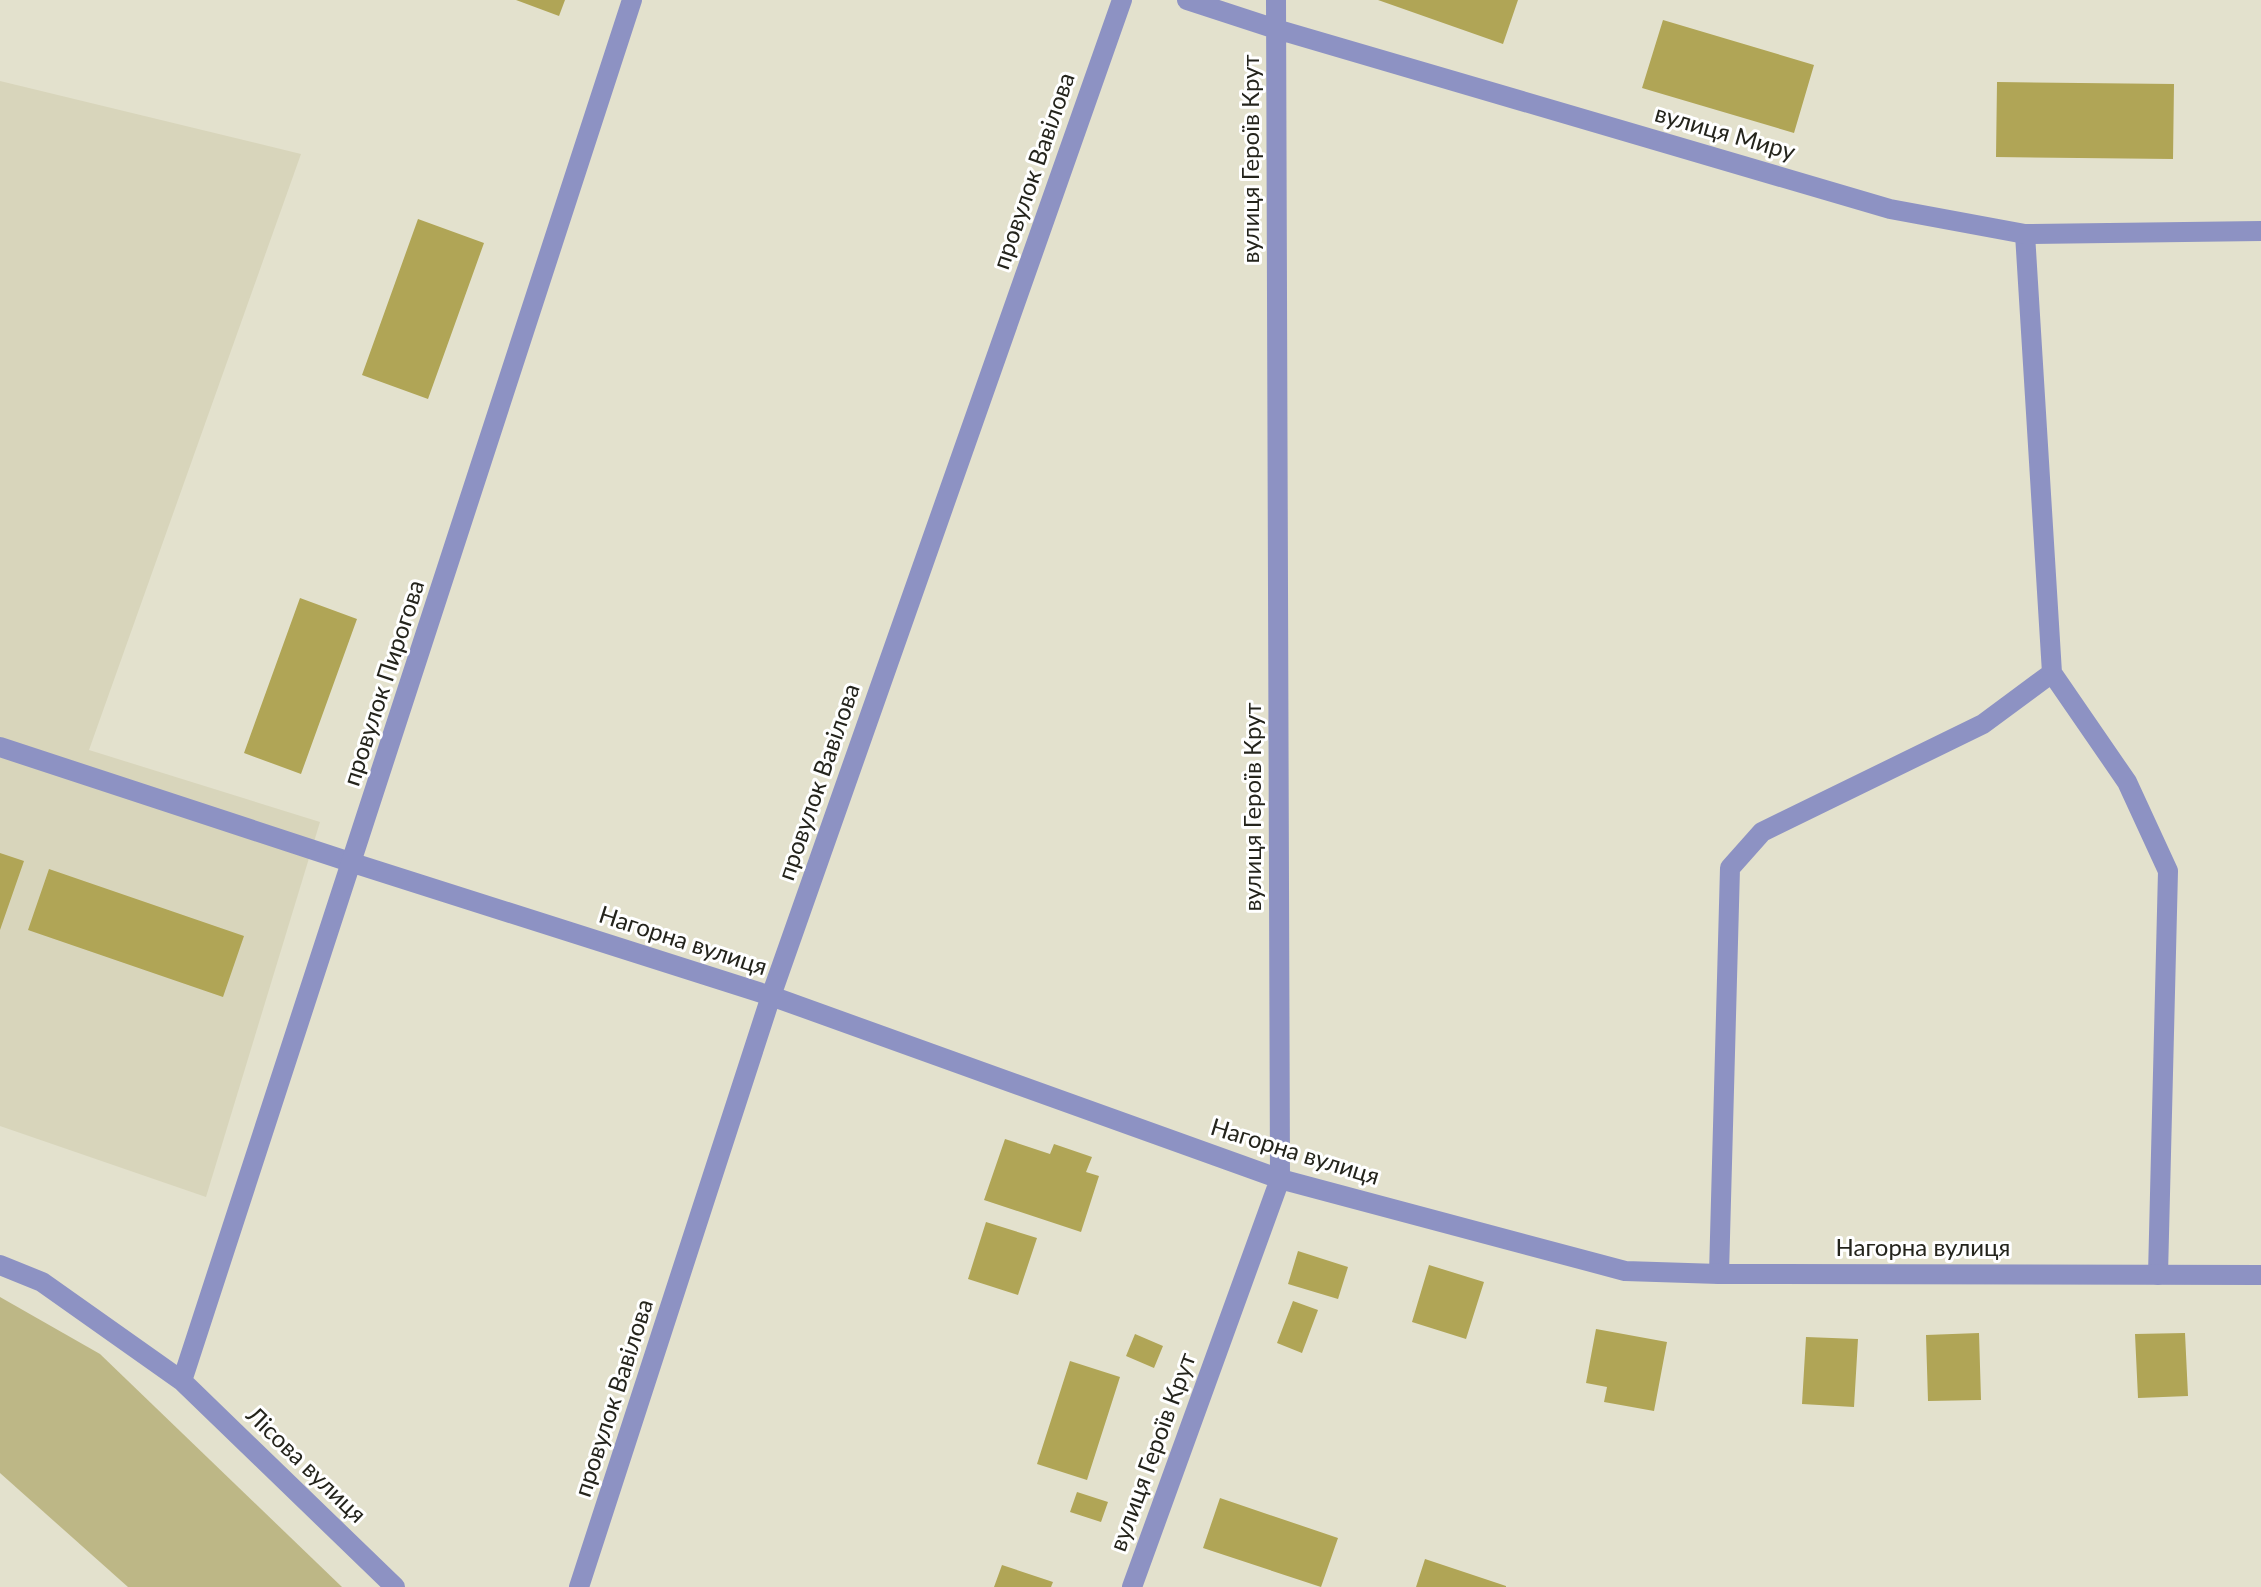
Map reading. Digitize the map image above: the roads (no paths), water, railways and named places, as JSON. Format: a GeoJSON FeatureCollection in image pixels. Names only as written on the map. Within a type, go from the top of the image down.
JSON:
{"type":"FeatureCollection","features":[{"type":"Feature","properties":{"kind":"street","name":"провулок Пирогова"},"geometry":{"type":"LineString","coordinates":[[182,1381],[632,0]]}},
{"type":"Feature","properties":{"kind":"street","name":"провулок Вавілова"},"geometry":{"type":"LineString","coordinates":[[579,1587],[771,996],[1122,0]]}},
{"type":"Feature","properties":{"kind":"street","name":"вулиця Миру"},"geometry":{"type":"LineString","coordinates":[[1187,0],[1276,29],[1890,209],[2025,234],[2261,231]]}},
{"type":"Feature","properties":{"kind":"street","name":"вулиця Героїв Крут"},"geometry":{"type":"LineString","coordinates":[[1132,1587],[1280,1179],[1276,0]]}},
{"type":"Feature","properties":{"kind":"street"},"geometry":{"type":"LineString","coordinates":[[2025,234],[2052,673],[2127,782],[2168,871],[2158,1275]]}},
{"type":"Feature","properties":{"kind":"street"},"geometry":{"type":"LineString","coordinates":[[1719,1274],[1730,868],[1762,832],[1983,724],[2052,673]]}},
{"type":"Feature","properties":{"kind":"street","name":"Нагорна вулиця"},"geometry":{"type":"LineString","coordinates":[[0,747],[771,996],[1280,1179],[1625,1271],[1719,1274],[2261,1275]]}},
{"type":"Feature","properties":{"kind":"street","name":"Лісова вулиця"},"geometry":{"type":"LineString","coordinates":[[0,1265],[42,1282],[182,1381],[395,1587]]}}]}
